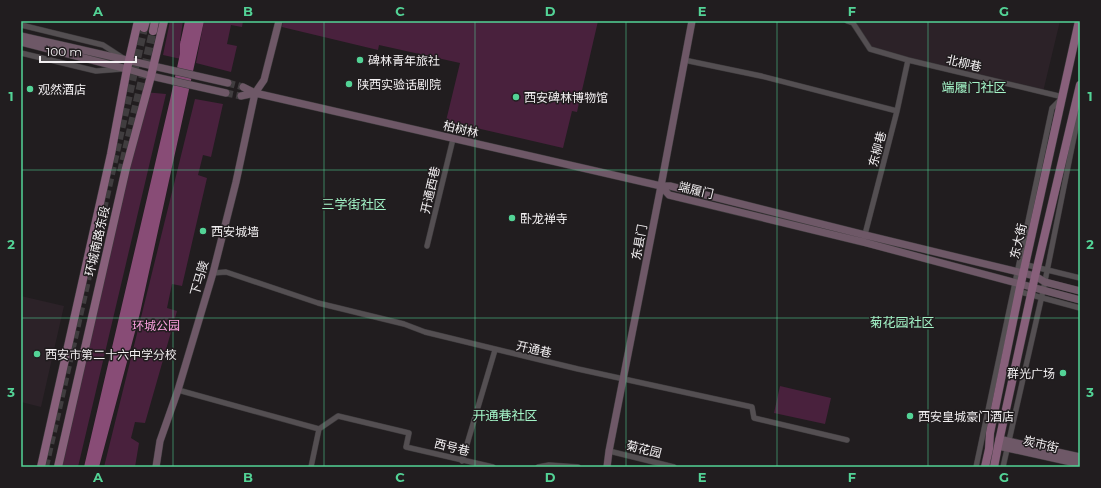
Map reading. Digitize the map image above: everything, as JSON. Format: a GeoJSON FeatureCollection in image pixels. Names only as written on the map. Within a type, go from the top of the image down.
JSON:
{"type":"FeatureCollection","features":[{"type":"Feature","properties":{"kind":"main road","name":"环城南路东段"},"geometry":{"type":"LineString","coordinates":[[41,467],[111,154],[138,21]]}},
{"type":"Feature","properties":{"kind":"main road"},"geometry":{"type":"LineString","coordinates":[[153,31],[155,21]]}},
{"type":"Feature","properties":{"kind":"main road","name":"环城南路东段"},"geometry":{"type":"LineString","coordinates":[[58,467],[126,168],[154,66],[164,21]]}},
{"type":"Feature","properties":{"kind":"main road","name":"下马陵"},"geometry":{"type":"LineString","coordinates":[[156,467],[160,441],[178,390],[213,273],[236,182],[255,92],[264,80],[279,21]]}},
{"type":"Feature","properties":{"kind":"main road","name":"东县门"},"geometry":{"type":"LineString","coordinates":[[607,467],[692,21]]}},
{"type":"Feature","properties":{"kind":"main road","name":"东大街"},"geometry":{"type":"LineString","coordinates":[[985,467],[989,449],[990,433],[1021,272],[1063,97],[1079,21]]}},
{"type":"Feature","properties":{"kind":"main road"},"geometry":{"type":"LineString","coordinates":[[21,36],[128,65],[151,76],[226,93]]}},
{"type":"Feature","properties":{"kind":"main road"},"geometry":{"type":"LineString","coordinates":[[21,42],[128,65],[154,66],[228,83]]}},
{"type":"Feature","properties":{"kind":"main road","name":"东大街"},"geometry":{"type":"LineString","coordinates":[[994,467],[1037,267],[1080,85]]}},
{"type":"Feature","properties":{"kind":"main road","name":"柏树林"},"geometry":{"type":"LineString","coordinates":[[243,87],[255,92],[453,139],[661,186]]}},
{"type":"Feature","properties":{"kind":"main road"},"geometry":{"type":"LineString","coordinates":[[241,96],[255,92]]}},
{"type":"Feature","properties":{"kind":"main road","name":"端履门"},"geometry":{"type":"LineString","coordinates":[[661,186],[669,195],[864,239],[1021,272],[1035,276],[1045,282],[1080,291]]}},
{"type":"Feature","properties":{"kind":"main road","name":"端履门"},"geometry":{"type":"LineString","coordinates":[[864,239],[1042,294],[1080,300]]}},
{"type":"Feature","properties":{"kind":"main road","name":"炭市街"},"geometry":{"type":"LineString","coordinates":[[999,442],[1080,457]]}},
{"type":"Feature","properties":{"kind":"main road","name":"炭市街"},"geometry":{"type":"LineString","coordinates":[[1009,444],[1080,464]]}},
{"type":"Feature","properties":{"kind":"street","name":"北柳巷"},"geometry":{"type":"LineString","coordinates":[[846,21],[853,23],[870,49],[908,60],[1063,97]]}},
{"type":"Feature","properties":{"kind":"street"},"geometry":{"type":"LineString","coordinates":[[21,25],[103,45],[128,65]]}},
{"type":"Feature","properties":{"kind":"street"},"geometry":{"type":"LineString","coordinates":[[21,53],[96,72],[128,65]]}},
{"type":"Feature","properties":{"kind":"street"},"geometry":{"type":"LineString","coordinates":[[684,60],[761,76],[897,111]]}},
{"type":"Feature","properties":{"kind":"street","name":"东柳巷"},"geometry":{"type":"LineString","coordinates":[[864,239],[897,111],[908,60]]}},
{"type":"Feature","properties":{"kind":"street"},"geometry":{"type":"LineString","coordinates":[[1003,467],[1045,282],[1076,127],[1077,99]]}},
{"type":"Feature","properties":{"kind":"street","name":"开通西巷"},"geometry":{"type":"LineString","coordinates":[[427,246],[453,139]]}},
{"type":"Feature","properties":{"kind":"street"},"geometry":{"type":"LineString","coordinates":[[1023,264],[1080,278]]}},
{"type":"Feature","properties":{"kind":"street","name":"开通巷"},"geometry":{"type":"LineString","coordinates":[[213,273],[226,272],[318,303],[404,324],[425,332],[495,350],[752,406],[754,418],[846,440]]}},
{"type":"Feature","properties":{"kind":"street"},"geometry":{"type":"LineString","coordinates":[[976,467],[1018,287]]}},
{"type":"Feature","properties":{"kind":"street"},"geometry":{"type":"LineString","coordinates":[[1042,294],[1080,308]]}},
{"type":"Feature","properties":{"kind":"street"},"geometry":{"type":"LineString","coordinates":[[462,461],[495,350]]}},
{"type":"Feature","properties":{"kind":"street"},"geometry":{"type":"LineString","coordinates":[[178,390],[319,430],[311,467]]}},
{"type":"Feature","properties":{"kind":"street","name":"西号巷"},"geometry":{"type":"LineString","coordinates":[[319,430],[338,416],[409,433],[406,446],[462,461],[493,467]]}},
{"type":"Feature","properties":{"kind":"street","name":"菊花园"},"geometry":{"type":"LineString","coordinates":[[609,451],[674,467]]}},
{"type":"Feature","properties":{"kind":"street"},"geometry":{"type":"LineString","coordinates":[[538,467],[549,465],[578,467]]}},
{"type":"Feature","properties":{"kind":"shaded area"},"geometry":{"type":"Polygon","coordinates":[[[185,21],[204,21],[140,313],[99,467],[84,467],[170,100],[180,54],[180,44],[185,21]]]}},
{"type":"Feature","properties":{"kind":"shaded area"},"geometry":{"type":"Polygon","coordinates":[[[847,21],[1060,21],[1043,92],[870,49],[853,23],[847,21]]]}},
{"type":"Feature","properties":{"kind":"shaded area","name":"西安市第二十六中学分校"},"geometry":{"type":"Polygon","coordinates":[[[21,296],[64,306],[41,407],[21,402],[21,296]]]}},
{"type":"Feature","properties":{"kind":"green space"},"geometry":{"type":"Polygon","coordinates":[[[170,21],[183,21],[180,41],[183,41],[181,59],[163,55],[170,21]]]}},
{"type":"Feature","properties":{"kind":"green space"},"geometry":{"type":"Polygon","coordinates":[[[204,21],[243,21],[242,27],[231,25],[227,44],[237,46],[231,72],[196,63],[204,21]]]}},
{"type":"Feature","properties":{"kind":"green space","name":"西安碑林博物馆"},"geometry":{"type":"Polygon","coordinates":[[[283,21],[598,21],[577,112],[572,111],[563,148],[446,121],[460,63],[379,45],[378,50],[282,27],[283,21]]]}},
{"type":"Feature","properties":{"kind":"green space"},"geometry":{"type":"Polygon","coordinates":[[[144,92],[166,94],[78,467],[62,467],[144,92]]]}},
{"type":"Feature","properties":{"kind":"green space","name":"环城公园"},"geometry":{"type":"Polygon","coordinates":[[[195,99],[223,104],[211,157],[203,155],[198,175],[207,178],[182,286],[172,284],[167,308],[177,311],[145,423],[135,422],[131,438],[139,443],[135,467],[104,467],[195,99]]]}},
{"type":"Feature","properties":{"kind":"green space"},"geometry":{"type":"Polygon","coordinates":[[[780,386],[831,398],[825,424],[774,413],[780,386]]]}},
{"type":"Feature","properties":{"kind":"tunnel"},"geometry":{"type":"LineString","coordinates":[[45,467],[144,28]]}},
{"type":"Feature","properties":{"kind":"tunnel"},"geometry":{"type":"LineString","coordinates":[[121,172],[153,31]]}},
{"type":"Feature","properties":{"kind":"tunnel"},"geometry":{"type":"LineString","coordinates":[[228,83],[243,87]]}},
{"type":"Feature","properties":{"kind":"tunnel"},"geometry":{"type":"LineString","coordinates":[[226,93],[241,96]]}},
{"type":"Feature","properties":{"kind":"place","name":"碑林青年旅社"},"geometry":{"type":"Point","coordinates":[360,60]}},
{"type":"Feature","properties":{"kind":"place","name":"陕西实验话剧院"},"geometry":{"type":"Point","coordinates":[349,84]}},
{"type":"Feature","properties":{"kind":"place","name":"观然酒店"},"geometry":{"type":"Point","coordinates":[30,89]}},
{"type":"Feature","properties":{"kind":"place","name":"西安碑林博物馆"},"geometry":{"type":"Point","coordinates":[516,97]}},
{"type":"Feature","properties":{"kind":"place","name":"卧龙禅寺"},"geometry":{"type":"Point","coordinates":[512,218]}},
{"type":"Feature","properties":{"kind":"place","name":"西安城墙"},"geometry":{"type":"Point","coordinates":[203,231]}},
{"type":"Feature","properties":{"kind":"place","name":"西安市第二十六中学分校"},"geometry":{"type":"Point","coordinates":[37,354]}},
{"type":"Feature","properties":{"kind":"place","name":"群光广场"},"geometry":{"type":"Point","coordinates":[1063,373]}},
{"type":"Feature","properties":{"kind":"place","name":"西安皇城豪门酒店"},"geometry":{"type":"Point","coordinates":[910,416]}},
{"type":"Feature","properties":{"kind":"district","name":"端履门社区"},"geometry":{"type":"Point","coordinates":[974,87]}},
{"type":"Feature","properties":{"kind":"district","name":"三学街社区"},"geometry":{"type":"Point","coordinates":[354,204]}},
{"type":"Feature","properties":{"kind":"district","name":"菊花园社区"},"geometry":{"type":"Point","coordinates":[902,322]}},
{"type":"Feature","properties":{"kind":"district","name":"开通巷社区"},"geometry":{"type":"Point","coordinates":[505,415]}}]}
